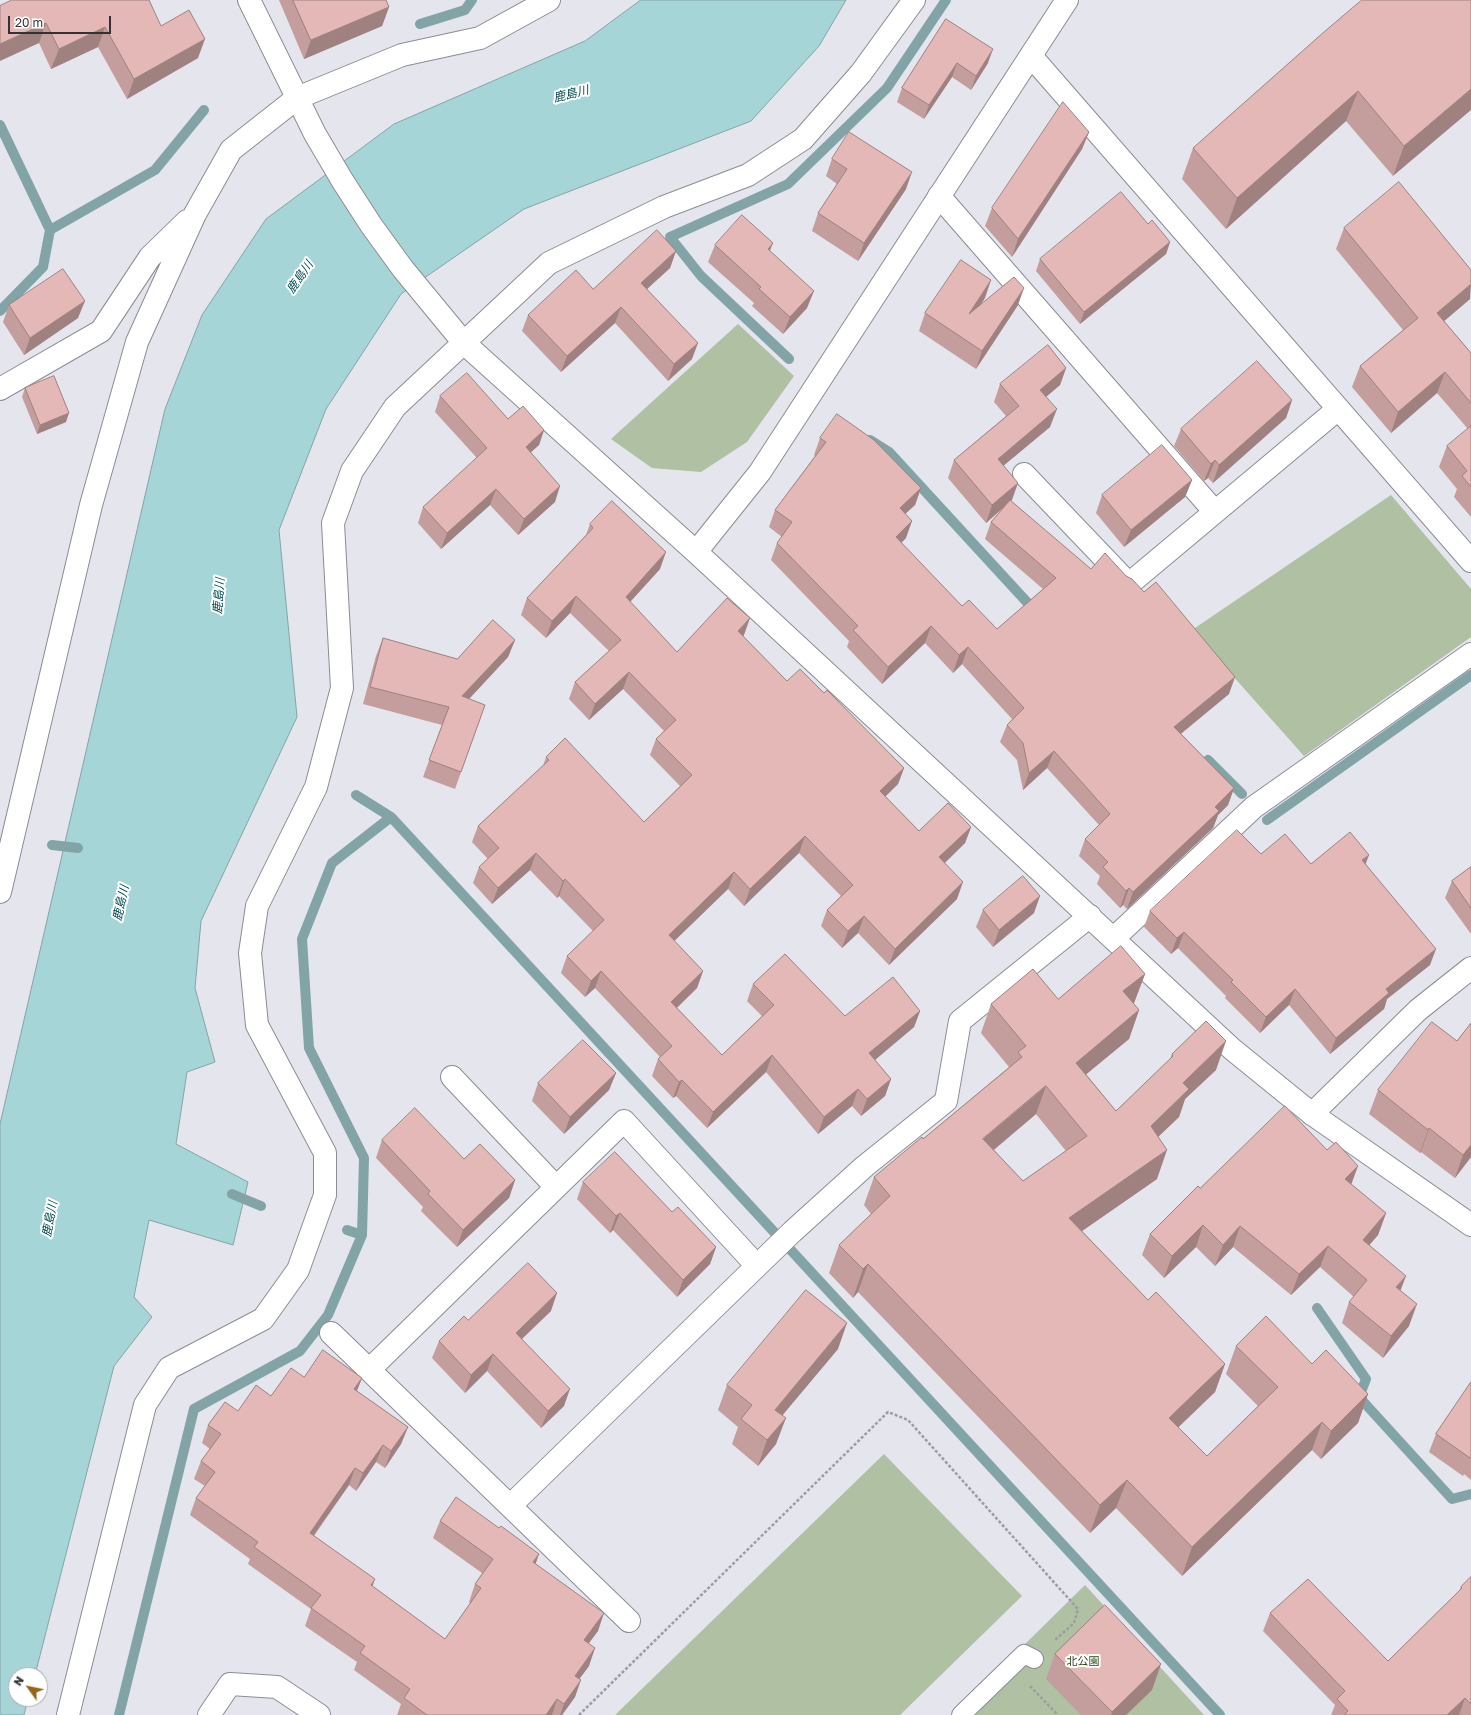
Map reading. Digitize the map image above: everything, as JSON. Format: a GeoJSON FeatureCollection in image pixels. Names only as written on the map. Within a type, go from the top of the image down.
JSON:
{"type":"FeatureCollection","features":[{"type":"Feature","properties":{"kind":"street"},"geometry":{"type":"LineString","coordinates":[[249,0],[315,134],[371,224],[403,268],[464,343],[696,552],[1232,1049],[1312,1114],[1471,1225]]}},
{"type":"Feature","properties":{"kind":"street"},"geometry":{"type":"LineString","coordinates":[[0,892],[91,505],[137,342],[195,214],[231,150],[297,98],[402,55],[480,38],[549,0]]}},
{"type":"Feature","properties":{"kind":"street"},"geometry":{"type":"LineString","coordinates":[[68,1715],[145,1405],[169,1368],[263,1319],[298,1270],[325,1195],[324,1153],[256,1025],[250,953],[257,906],[316,787],[342,688],[333,523],[352,471],[395,407],[549,263],[664,207],[748,175],[803,139],[861,74],[914,0]]}},
{"type":"Feature","properties":{"kind":"street"},"geometry":{"type":"LineString","coordinates":[[696,552],[760,472],[1067,0]]}},
{"type":"Feature","properties":{"kind":"street"},"geometry":{"type":"LineString","coordinates":[[1031,56],[1471,561]]}},
{"type":"Feature","properties":{"kind":"street"},"geometry":{"type":"LineString","coordinates":[[939,196],[1215,512]]}},
{"type":"Feature","properties":{"kind":"street"},"geometry":{"type":"LineString","coordinates":[[0,389],[101,331],[150,257],[195,214]]}},
{"type":"Feature","properties":{"kind":"street"},"geometry":{"type":"LineString","coordinates":[[1024,474],[1129,584],[1338,409]]}},
{"type":"Feature","properties":{"kind":"street"},"geometry":{"type":"LineString","coordinates":[[1114,938],[1254,807],[1471,654]]}},
{"type":"Feature","properties":{"kind":"street"},"geometry":{"type":"LineString","coordinates":[[510,1506],[792,1232],[865,1166],[946,1101],[960,1021],[1090,916]]}},
{"type":"Feature","properties":{"kind":"street"},"geometry":{"type":"LineString","coordinates":[[1312,1114],[1418,1010],[1471,968]]}},
{"type":"Feature","properties":{"kind":"street"},"geometry":{"type":"LineString","coordinates":[[452,1077],[556,1187]]}},
{"type":"Feature","properties":{"kind":"street"},"geometry":{"type":"LineString","coordinates":[[369,1370],[624,1121],[757,1266]]}},
{"type":"Feature","properties":{"kind":"street"},"geometry":{"type":"LineString","coordinates":[[331,1333],[629,1621]]}},
{"type":"Feature","properties":{"kind":"street"},"geometry":{"type":"LineString","coordinates":[[209,1715],[230,1684],[277,1686],[320,1715]]}},
{"type":"Feature","properties":{"kind":"lane"},"geometry":{"type":"LineString","coordinates":[[961,1715],[1024,1654],[1034,1659]]}},
{"type":"Feature","properties":{"kind":"path"},"geometry":{"type":"LineString","coordinates":[[579,1715],[888,1412],[908,1420],[1078,1609],[1074,1624],[1034,1659],[1026,1683],[1058,1715]]}},
{"type":"Feature","properties":{"kind":"green space"},"geometry":{"type":"Polygon","coordinates":[[[738,324],[794,376],[747,442],[701,472],[652,468],[611,439],[738,324]]]}},
{"type":"Feature","properties":{"kind":"green space"},"geometry":{"type":"Polygon","coordinates":[[[1391,495],[1471,589],[1471,637],[1304,756],[1192,630],[1391,495]]]}},
{"type":"Feature","properties":{"kind":"green space"},"geometry":{"type":"Polygon","coordinates":[[[884,1454],[1022,1596],[900,1715],[615,1715],[884,1454]]]}},
{"type":"Feature","properties":{"kind":"green space","name":"北公園"},"geometry":{"type":"Polygon","coordinates":[[[1085,1585],[1204,1715],[953,1715],[1085,1585]]]}},
{"type":"Feature","properties":{"kind":"water","name":"鹿島川"},"geometry":{"type":"Polygon","coordinates":[[[641,0],[846,0],[819,46],[751,121],[524,209],[401,294],[326,409],[279,530],[297,717],[201,921],[195,988],[215,1062],[187,1072],[176,1144],[248,1182],[233,1245],[149,1220],[134,1297],[152,1317],[114,1366],[37,1667],[8,1667],[8,1707],[26,1707],[24,1715],[0,1715],[0,1124],[165,409],[202,315],[266,219],[394,124],[585,41],[641,0]]]}},
{"type":"Feature","properties":{"kind":"building"},"geometry":{"type":"Polygon","coordinates":[[[12,0],[149,0],[161,26],[189,10],[205,39],[134,79],[105,27],[59,49],[46,23],[0,44],[0,6],[12,0]]]}},
{"type":"Feature","properties":{"kind":"building"},"geometry":{"type":"Polygon","coordinates":[[[293,0],[386,0],[389,7],[311,40],[293,0]]]}},
{"type":"Feature","properties":{"kind":"building"},"geometry":{"type":"Polygon","coordinates":[[[1362,0],[1471,0],[1471,89],[1404,146],[1358,91],[1237,198],[1193,148],[1362,0]]]}},
{"type":"Feature","properties":{"kind":"building"},"geometry":{"type":"Polygon","coordinates":[[[946,19],[993,49],[976,76],[957,63],[929,105],[902,88],[946,19]]]}},
{"type":"Feature","properties":{"kind":"building"},"geometry":{"type":"Polygon","coordinates":[[[1063,102],[1089,132],[1018,239],[992,208],[1063,102]]]}},
{"type":"Feature","properties":{"kind":"building"},"geometry":{"type":"Polygon","coordinates":[[[849,132],[912,172],[864,243],[818,213],[847,169],[832,159],[849,132]]]}},
{"type":"Feature","properties":{"kind":"building"},"geometry":{"type":"Polygon","coordinates":[[[1399,182],[1471,270],[1471,284],[1437,313],[1471,353],[1471,403],[1445,372],[1398,412],[1360,366],[1418,318],[1344,228],[1399,182]]]}},
{"type":"Feature","properties":{"kind":"building"},"geometry":{"type":"Polygon","coordinates":[[[1121,192],[1148,224],[1152,220],[1170,242],[1084,312],[1040,259],[1121,192]]]}},
{"type":"Feature","properties":{"kind":"building"},"geometry":{"type":"Polygon","coordinates":[[[742,215],[773,243],[768,249],[814,291],[790,317],[759,289],[761,287],[715,245],[742,215]]]}},
{"type":"Feature","properties":{"kind":"building"},"geometry":{"type":"Polygon","coordinates":[[[657,230],[676,251],[641,283],[698,343],[674,364],[621,307],[567,356],[528,315],[576,270],[593,289],[657,230]]]}},
{"type":"Feature","properties":{"kind":"building"},"geometry":{"type":"Polygon","coordinates":[[[961,260],[991,280],[969,314],[1014,277],[1024,288],[982,351],[925,313],[961,260]]]}},
{"type":"Feature","properties":{"kind":"building"},"geometry":{"type":"Polygon","coordinates":[[[63,269],[85,301],[30,338],[9,305],[63,269]]]}},
{"type":"Feature","properties":{"kind":"building"},"geometry":{"type":"Polygon","coordinates":[[[1048,345],[1066,368],[1040,390],[1057,409],[998,459],[1018,483],[992,505],[954,460],[1019,406],[1000,384],[1048,345]]]}},
{"type":"Feature","properties":{"kind":"building"},"geometry":{"type":"Polygon","coordinates":[[[1257,361],[1292,400],[1219,465],[1215,460],[1211,464],[1181,429],[1257,361]]]}},
{"type":"Feature","properties":{"kind":"building"},"geometry":{"type":"Polygon","coordinates":[[[467,373],[508,419],[523,406],[544,430],[526,447],[560,486],[524,519],[496,489],[447,533],[423,507],[487,448],[440,396],[467,373]]]}},
{"type":"Feature","properties":{"kind":"building"},"geometry":{"type":"Polygon","coordinates":[[[54,376],[69,413],[40,425],[25,388],[54,376]]]}},
{"type":"Feature","properties":{"kind":"building"},"geometry":{"type":"Polygon","coordinates":[[[837,414],[874,440],[921,488],[900,508],[912,521],[896,537],[962,606],[969,600],[997,629],[1056,578],[991,522],[1010,500],[1091,569],[1105,553],[1126,576],[1132,579],[1144,592],[1156,582],[1235,677],[1174,727],[1234,788],[1215,807],[1219,811],[1133,892],[1129,888],[1126,891],[1103,867],[1108,862],[1085,839],[1110,814],[1054,751],[1029,773],[1023,743],[1007,725],[1024,708],[968,647],[959,655],[931,626],[888,667],[853,630],[858,626],[777,543],[792,522],[775,510],[826,442],[820,438],[837,414]]]}},
{"type":"Feature","properties":{"kind":"building"},"geometry":{"type":"Polygon","coordinates":[[[1471,426],[1471,487],[1462,476],[1467,471],[1447,446],[1471,426]]]}},
{"type":"Feature","properties":{"kind":"building"},"geometry":{"type":"Polygon","coordinates":[[[1162,445],[1192,480],[1131,530],[1102,495],[1162,445]]]}},
{"type":"Feature","properties":{"kind":"building"},"geometry":{"type":"Polygon","coordinates":[[[612,501],[666,552],[626,597],[677,652],[727,598],[750,618],[738,631],[787,681],[800,669],[824,693],[827,690],[904,768],[880,791],[919,831],[948,803],[971,827],[939,857],[963,882],[895,949],[864,916],[848,931],[827,910],[853,885],[805,836],[750,889],[734,872],[669,935],[703,971],[671,1002],[722,1055],[774,1005],[753,984],[785,954],[845,1016],[893,977],[920,1011],[869,1053],[891,1079],[867,1099],[858,1089],[824,1117],[772,1055],[713,1112],[682,1080],[679,1082],[658,1059],[672,1046],[601,971],[591,981],[567,956],[604,920],[565,879],[563,881],[536,853],[498,888],[479,867],[499,848],[478,826],[549,760],[546,757],[565,738],[644,822],[692,775],[656,739],[676,720],[629,672],[595,704],[575,682],[621,640],[576,596],[552,621],[527,598],[593,528],[590,524],[612,501]]]}},
{"type":"Feature","properties":{"kind":"building"},"geometry":{"type":"Polygon","coordinates":[[[493,620],[515,640],[462,696],[485,705],[461,772],[429,760],[449,707],[370,687],[383,638],[457,659],[493,620]]]}},
{"type":"Feature","properties":{"kind":"building"},"geometry":{"type":"Polygon","coordinates":[[[1237,830],[1261,854],[1285,834],[1311,864],[1350,832],[1369,855],[1362,860],[1436,949],[1386,989],[1389,993],[1336,1038],[1295,989],[1266,1017],[1231,982],[1233,980],[1184,932],[1177,938],[1150,911],[1237,830]]]}},
{"type":"Feature","properties":{"kind":"building"},"geometry":{"type":"Polygon","coordinates":[[[1471,867],[1471,908],[1452,881],[1471,867]]]}},
{"type":"Feature","properties":{"kind":"building"},"geometry":{"type":"Polygon","coordinates":[[[1023,876],[1040,896],[999,930],[983,910],[1023,876]]]}},
{"type":"Feature","properties":{"kind":"building"},"geometry":{"type":"Polygon","coordinates":[[[1121,946],[1145,974],[1123,991],[1139,1010],[1076,1063],[1116,1111],[1173,1056],[1172,1054],[1206,1021],[1226,1041],[1183,1083],[1189,1089],[1151,1126],[1167,1150],[1069,1218],[1148,1300],[1156,1292],[1225,1364],[1169,1418],[1207,1456],[1278,1387],[1236,1346],[1266,1316],[1312,1364],[1326,1350],[1368,1394],[1331,1431],[1322,1422],[1192,1547],[1127,1480],[1100,1505],[868,1264],[863,1269],[839,1245],[890,1196],[874,1177],[922,1137],[923,1139],[1022,1057],[1018,1052],[1026,1046],[991,1004],[1033,969],[1058,999],[1121,946]],[[1046,1086],[983,1139],[1023,1181],[1087,1136],[1046,1086]]]}},
{"type":"Feature","properties":{"kind":"building"},"geometry":{"type":"Polygon","coordinates":[[[1432,1022],[1457,1041],[1471,1023],[1471,1145],[1463,1155],[1429,1128],[1428,1130],[1378,1090],[1432,1022]]]}},
{"type":"Feature","properties":{"kind":"building"},"geometry":{"type":"Polygon","coordinates":[[[583,1040],[616,1073],[570,1117],[538,1083],[583,1040]]]}},
{"type":"Feature","properties":{"kind":"building"},"geometry":{"type":"Polygon","coordinates":[[[1285,1106],[1327,1150],[1336,1142],[1358,1166],[1345,1179],[1386,1213],[1363,1240],[1406,1276],[1396,1287],[1417,1304],[1391,1336],[1349,1302],[1367,1280],[1328,1246],[1299,1274],[1240,1226],[1223,1245],[1203,1225],[1172,1256],[1150,1234],[1198,1186],[1200,1188],[1285,1106]]]}},
{"type":"Feature","properties":{"kind":"building"},"geometry":{"type":"Polygon","coordinates":[[[415,1108],[464,1159],[480,1144],[515,1180],[463,1230],[428,1194],[430,1191],[382,1140],[415,1108]]]}},
{"type":"Feature","properties":{"kind":"building"},"geometry":{"type":"Polygon","coordinates":[[[615,1152],[672,1212],[678,1207],[716,1247],[683,1280],[620,1213],[616,1216],[583,1182],[615,1152]]]}},
{"type":"Feature","properties":{"kind":"building"},"geometry":{"type":"Polygon","coordinates":[[[528,1263],[557,1293],[516,1333],[570,1389],[548,1411],[493,1354],[471,1375],[439,1341],[464,1316],[468,1320],[528,1263]]]}},
{"type":"Feature","properties":{"kind":"building"},"geometry":{"type":"Polygon","coordinates":[[[806,1290],[847,1323],[775,1410],[786,1418],[767,1440],[741,1419],[752,1405],[727,1385],[806,1290]]]}},
{"type":"Feature","properties":{"kind":"building"},"geometry":{"type":"Polygon","coordinates":[[[323,1350],[362,1378],[354,1389],[408,1427],[391,1451],[383,1445],[363,1473],[355,1468],[310,1533],[375,1579],[371,1585],[445,1639],[481,1588],[475,1584],[493,1559],[440,1521],[456,1497],[499,1528],[501,1526],[539,1554],[533,1562],[604,1613],[584,1640],[595,1648],[575,1676],[581,1680],[564,1704],[557,1699],[546,1715],[427,1715],[404,1698],[410,1689],[360,1653],[365,1646],[311,1608],[321,1595],[254,1547],[258,1542],[196,1498],[215,1472],[201,1461],[221,1434],[208,1425],[225,1402],[238,1411],[256,1385],[271,1396],[291,1368],[304,1377],[323,1350]]]}},
{"type":"Feature","properties":{"kind":"building"},"geometry":{"type":"Polygon","coordinates":[[[1471,1382],[1471,1456],[1470,1458],[1436,1434],[1471,1382]]]}},
{"type":"Feature","properties":{"kind":"building"},"geometry":{"type":"Polygon","coordinates":[[[1471,1577],[1471,1704],[1465,1698],[1447,1715],[1344,1715],[1348,1711],[1337,1699],[1345,1691],[1270,1613],[1308,1579],[1388,1661],[1462,1588],[1461,1587],[1471,1577]]]}},
{"type":"Feature","properties":{"kind":"building"},"geometry":{"type":"Polygon","coordinates":[[[1105,1605],[1161,1664],[1112,1712],[1055,1654],[1105,1605]]]}},
{"type":"Feature","properties":{"kind":"waterway"},"geometry":{"type":"LineString","coordinates":[[420,24],[465,10],[472,0]]}},
{"type":"Feature","properties":{"kind":"waterway"},"geometry":{"type":"LineString","coordinates":[[789,359],[701,276],[670,237],[788,184],[887,88],[946,0]]}},
{"type":"Feature","properties":{"kind":"waterway"},"geometry":{"type":"LineString","coordinates":[[50,230],[155,170],[204,110]]}},
{"type":"Feature","properties":{"kind":"waterway"},"geometry":{"type":"LineString","coordinates":[[0,125],[50,230],[43,267],[0,311]]}},
{"type":"Feature","properties":{"kind":"waterway"},"geometry":{"type":"LineString","coordinates":[[870,440],[889,452],[1036,612]]}},
{"type":"Feature","properties":{"kind":"waterway"},"geometry":{"type":"LineString","coordinates":[[1267,820],[1471,675]]}},
{"type":"Feature","properties":{"kind":"waterway"},"geometry":{"type":"LineString","coordinates":[[1197,769],[1208,760],[1242,794]]}},
{"type":"Feature","properties":{"kind":"waterway"},"geometry":{"type":"LineString","coordinates":[[356,795],[391,817],[1220,1715]]}},
{"type":"Feature","properties":{"kind":"waterway"},"geometry":{"type":"LineString","coordinates":[[119,1715],[194,1409],[300,1351],[328,1315],[362,1235],[364,1158],[309,1048],[302,939],[332,863],[391,817]]}},
{"type":"Feature","properties":{"kind":"waterway"},"geometry":{"type":"LineString","coordinates":[[52,845],[78,848]]}},
{"type":"Feature","properties":{"kind":"waterway"},"geometry":{"type":"LineString","coordinates":[[232,1194],[261,1206]]}},
{"type":"Feature","properties":{"kind":"waterway"},"geometry":{"type":"LineString","coordinates":[[347,1230],[362,1235]]}},
{"type":"Feature","properties":{"kind":"waterway"},"geometry":{"type":"LineString","coordinates":[[1317,1308],[1366,1379],[1359,1397],[1452,1499],[1471,1494]]}}]}
